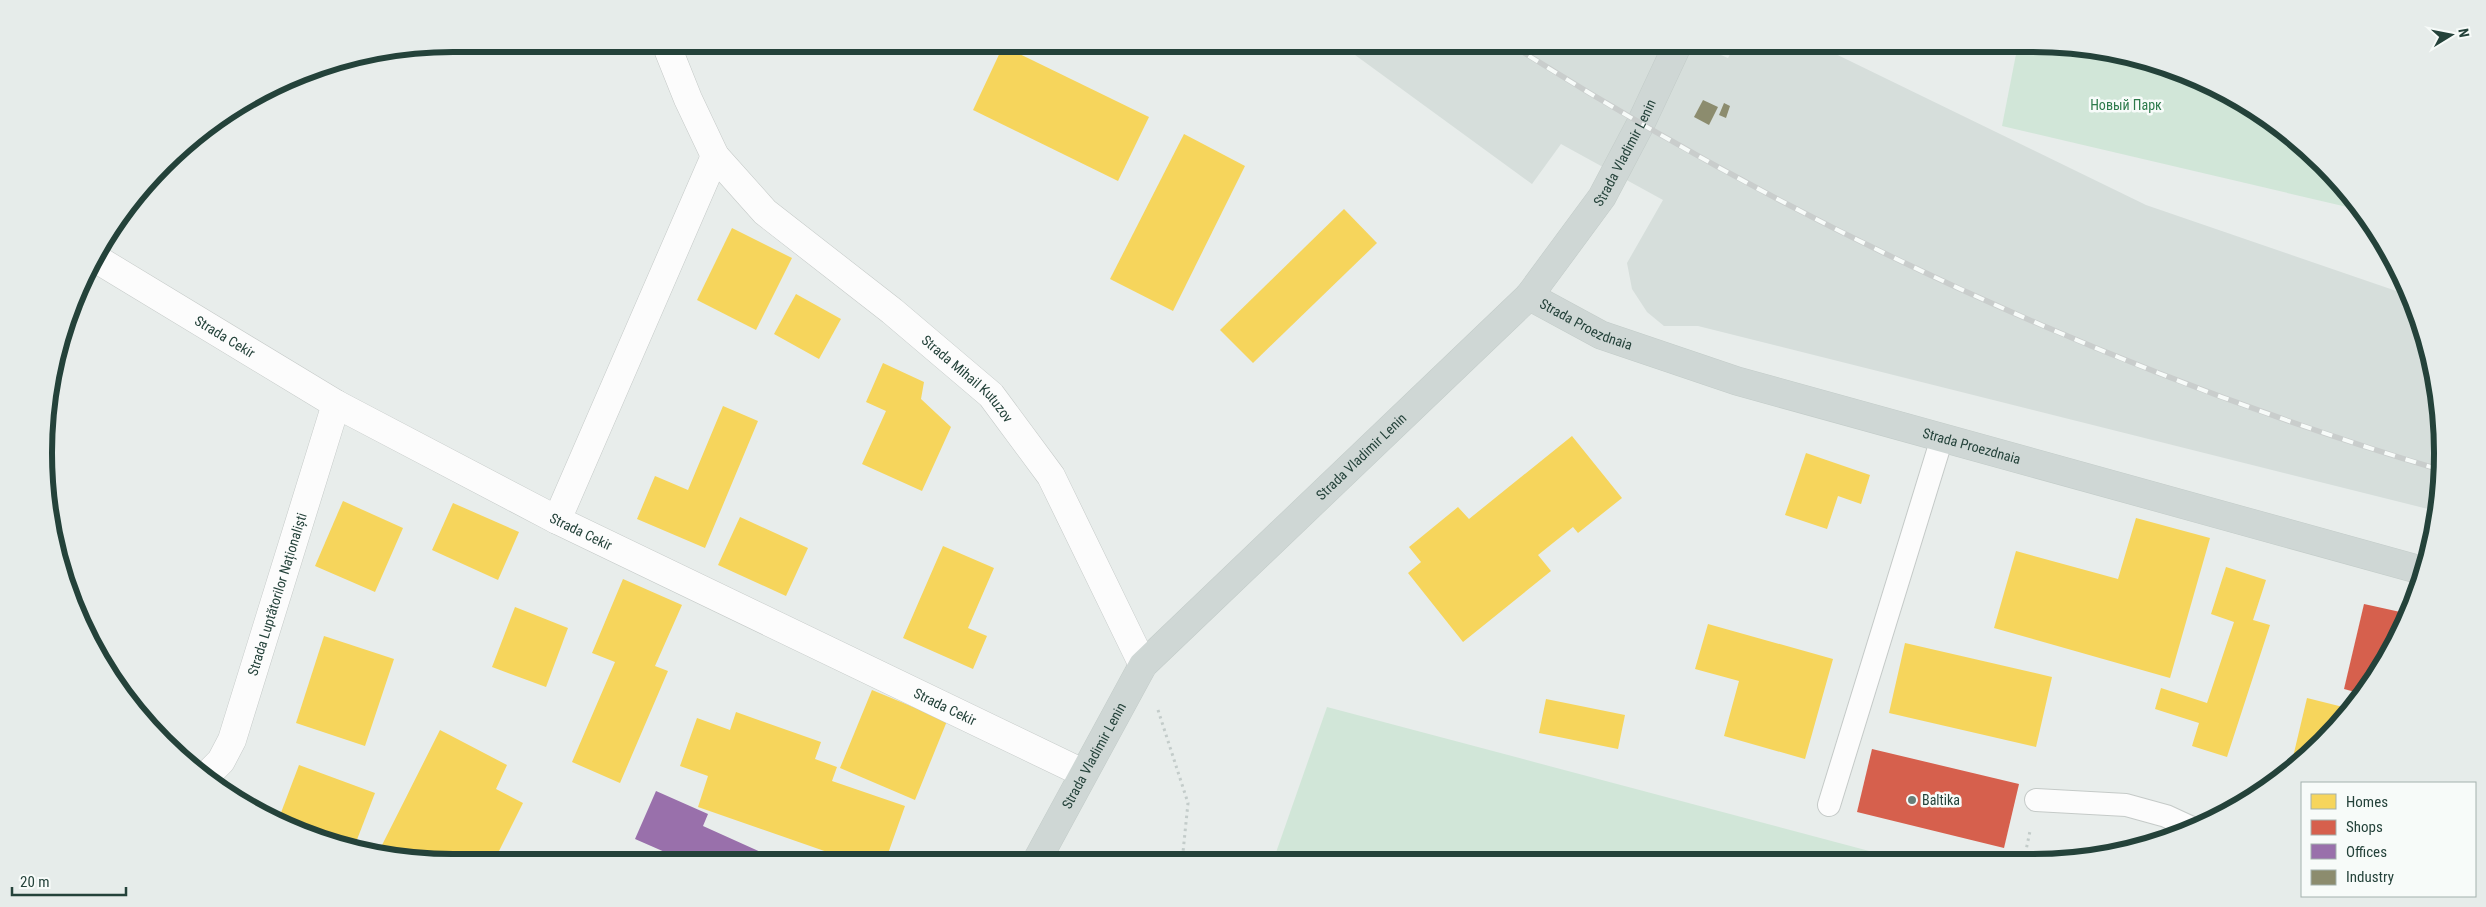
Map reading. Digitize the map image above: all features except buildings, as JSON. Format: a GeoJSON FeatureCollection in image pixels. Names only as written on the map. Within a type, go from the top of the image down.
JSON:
{"type":"FeatureCollection","features":[{"type":"Feature","properties":{"kind":"main road","name":"Strada Vladimir Lenin"},"geometry":{"type":"LineString","coordinates":[[1040,854],[1143,665],[1530,296],[1602,198],[1641,123],[1674,52]]}},
{"type":"Feature","properties":{"kind":"main road","name":"Strada Proezdnaia"},"geometry":{"type":"LineString","coordinates":[[1530,296],[1610,338],[1737,381],[2416,568]]}},
{"type":"Feature","properties":{"kind":"street","name":"Strada Mihail Kutuzov"},"geometry":{"type":"LineString","coordinates":[[669,52],[715,156],[765,212],[892,311],[991,394],[1051,476],[1143,665]]}},
{"type":"Feature","properties":{"kind":"street"},"geometry":{"type":"LineString","coordinates":[[557,520],[715,156]]}},
{"type":"Feature","properties":{"kind":"street","name":"Strada Cekir"},"geometry":{"type":"LineString","coordinates":[[101,262],[336,404],[557,520],[1083,773]]}},
{"type":"Feature","properties":{"kind":"street","name":"Strada Luptătorilor Naționaliști"},"geometry":{"type":"LineString","coordinates":[[210,773],[221,762],[232,740],[336,404]]}},
{"type":"Feature","properties":{"kind":"lane"},"geometry":{"type":"LineString","coordinates":[[1830,806],[1942,438]]}},
{"type":"Feature","properties":{"kind":"lane"},"geometry":{"type":"LineString","coordinates":[[2036,800],[2126,805],[2166,816],[2185,825]]}},
{"type":"Feature","properties":{"kind":"path"},"geometry":{"type":"LineString","coordinates":[[1143,665],[1188,804],[1183,854]]}},
{"type":"Feature","properties":{"kind":"shaded area"},"geometry":{"type":"Polygon","coordinates":[[[1351,52],[1714,52],[1728,58],[1731,52],[1831,52],[2146,205],[2399,292],[2420,350],[2430,401],[2434,454],[2429,509],[1698,326],[1664,326],[1647,312],[1632,289],[1627,263],[1663,200],[1561,144],[1532,184],[1351,52]]]}},
{"type":"Feature","properties":{"kind":"green space","name":"Новый Парк"},"geometry":{"type":"Polygon","coordinates":[[[2016,52],[2059,53],[2111,60],[2136,66],[2186,83],[2233,106],[2277,135],[2297,152],[2350,208],[2002,126],[2016,52]]]}},
{"type":"Feature","properties":{"kind":"green space"},"geometry":{"type":"Polygon","coordinates":[[[1327,707],[1880,854],[1275,854],[1327,707]]]}},
{"type":"Feature","properties":{"kind":"railway"},"geometry":{"type":"LineString","coordinates":[[1523,52],[1620,111],[1732,174],[1845,234],[1961,289],[2078,341],[2198,388],[2318,431],[2433,468]]}},
{"type":"Feature","properties":{"kind":"place","name":"Baltika"},"geometry":{"type":"Point","coordinates":[1912,800]}}]}
